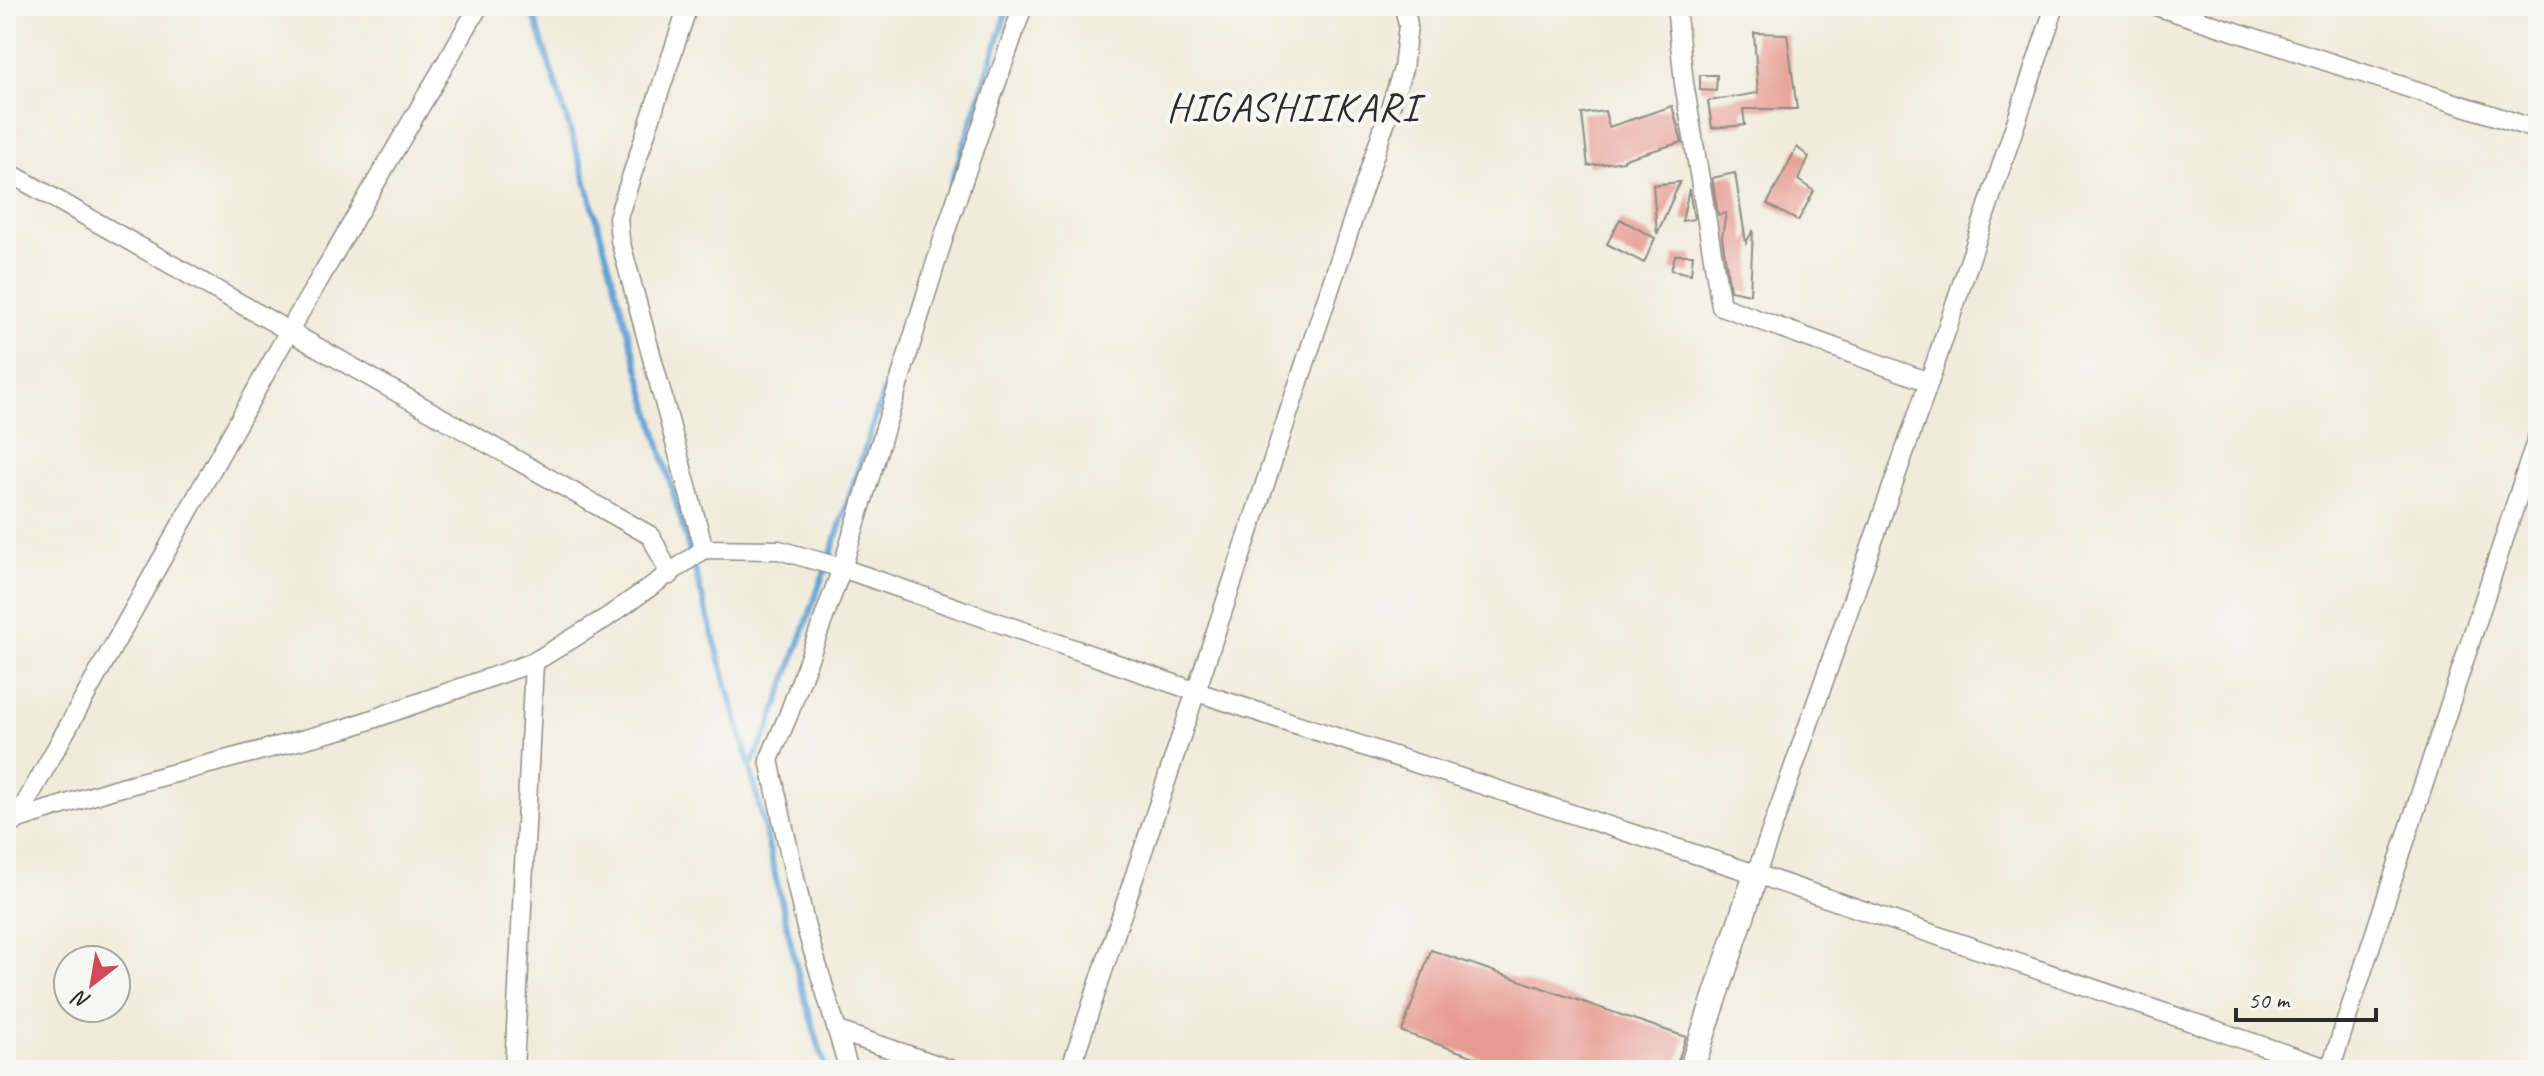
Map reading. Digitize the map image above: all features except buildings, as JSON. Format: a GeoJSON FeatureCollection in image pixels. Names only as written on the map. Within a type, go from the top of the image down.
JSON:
{"type":"FeatureCollection","features":[{"type":"Feature","properties":{"kind":"street"},"geometry":{"type":"LineString","coordinates":[[10,822],[289,331],[479,6]]}},
{"type":"Feature","properties":{"kind":"street"},"geometry":{"type":"LineString","coordinates":[[688,6],[618,217],[620,240],[704,549]]}},
{"type":"Feature","properties":{"kind":"street"},"geometry":{"type":"LineString","coordinates":[[849,1070],[806,928],[769,760],[842,568],[945,233],[1023,6]]}},
{"type":"Feature","properties":{"kind":"street"},"geometry":{"type":"LineString","coordinates":[[1070,1070],[1403,69],[1408,25],[1404,6]]}},
{"type":"Feature","properties":{"kind":"street"},"geometry":{"type":"LineString","coordinates":[[1676,6],[1684,83],[1721,306],[1929,382]]}},
{"type":"Feature","properties":{"kind":"street"},"geometry":{"type":"LineString","coordinates":[[1691,1070],[1756,874],[1929,382],[2055,6]]}},
{"type":"Feature","properties":{"kind":"street"},"geometry":{"type":"LineString","coordinates":[[2156,6],[2538,130]]}},
{"type":"Feature","properties":{"kind":"street"},"geometry":{"type":"LineString","coordinates":[[6,171],[651,536],[670,575]]}},
{"type":"Feature","properties":{"kind":"street"},"geometry":{"type":"LineString","coordinates":[[10,822],[114,789],[347,728],[534,662],[670,575],[704,549],[779,550],[842,568],[1197,692],[1756,874],[2331,1070],[2538,435]]}},
{"type":"Feature","properties":{"kind":"street"},"geometry":{"type":"LineString","coordinates":[[514,1070],[534,662]]}},
{"type":"Feature","properties":{"kind":"street"},"geometry":{"type":"LineString","coordinates":[[838,1031],[952,1070]]}},
{"type":"Feature","properties":{"kind":"waterway"},"geometry":{"type":"LineString","coordinates":[[531,6],[583,171],[750,767],[800,982],[826,1070]]}},
{"type":"Feature","properties":{"kind":"waterway"},"geometry":{"type":"LineString","coordinates":[[750,767],[768,731],[833,547],[1009,6]]}},
{"type":"Feature","properties":{"kind":"district","name":"HIGASHIIKARI"},"geometry":{"type":"Point","coordinates":[1293,106]}}]}
